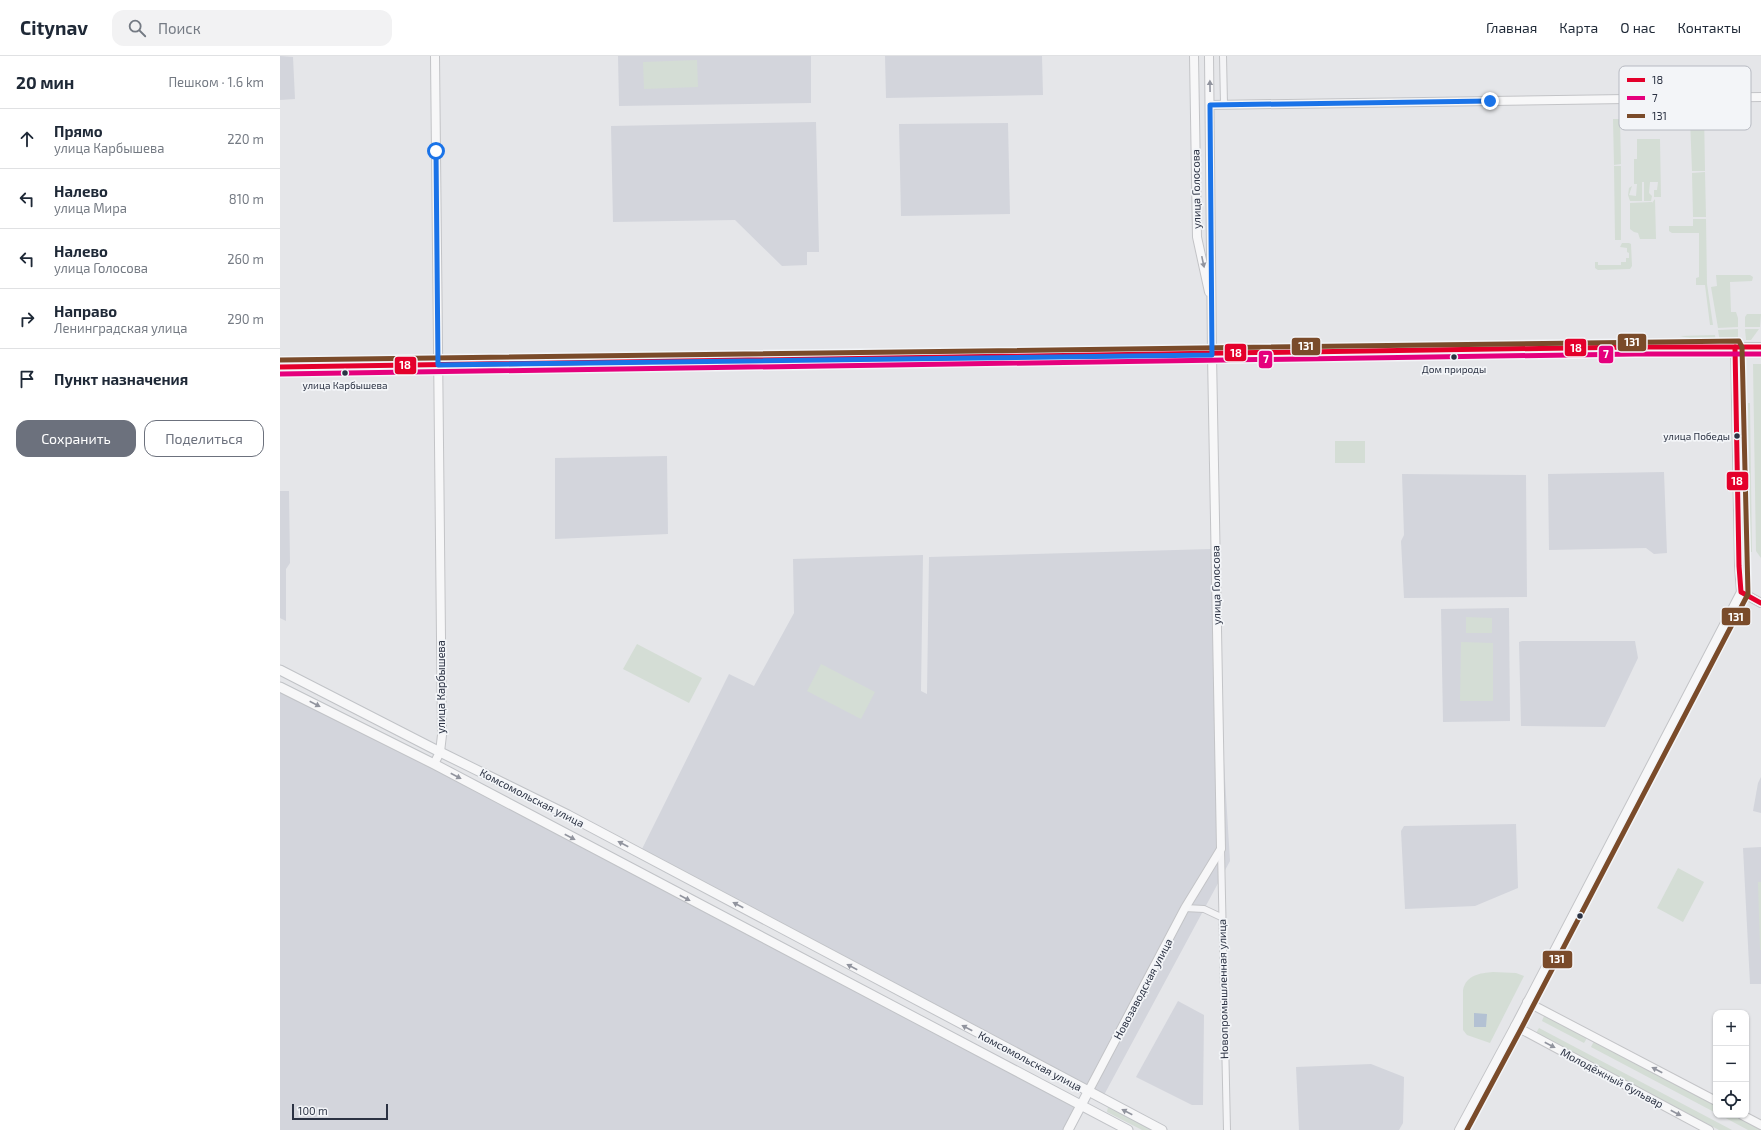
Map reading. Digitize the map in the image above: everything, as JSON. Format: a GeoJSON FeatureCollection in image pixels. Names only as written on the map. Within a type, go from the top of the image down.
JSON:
{"type":"FeatureCollection","features":[{"type":"Feature","properties":{"kind":"main road","name":"улица Карбышева"},"geometry":{"type":"LineString","coordinates":[[434,56],[442,734],[440,752],[434,764]]}},
{"type":"Feature","properties":{"kind":"main road","name":"улица Голосова"},"geometry":{"type":"LineString","coordinates":[[1194,56],[1197,237],[1208,287],[1212,321]]}},
{"type":"Feature","properties":{"kind":"main road","name":"улица Голосова"},"geometry":{"type":"LineString","coordinates":[[1210,56],[1212,355],[1221,849]]}},
{"type":"Feature","properties":{"kind":"main road"},"geometry":{"type":"LineString","coordinates":[[1751,97],[1761,97]]}},
{"type":"Feature","properties":{"kind":"main road"},"geometry":{"type":"LineString","coordinates":[[1210,105],[1619,99]]}},
{"type":"Feature","properties":{"kind":"main road"},"geometry":{"type":"LineString","coordinates":[[1197,237],[1202,241],[1212,238]]}},
{"type":"Feature","properties":{"kind":"main road"},"geometry":{"type":"LineString","coordinates":[[280,367],[1212,355],[1635,347],[1761,347]]}},
{"type":"Feature","properties":{"kind":"main road"},"geometry":{"type":"LineString","coordinates":[[1459,1130],[1515,1026],[1741,592],[1739,566],[1735,347]]}},
{"type":"Feature","properties":{"kind":"main road"},"geometry":{"type":"LineString","coordinates":[[1741,592],[1761,603]]}},
{"type":"Feature","properties":{"kind":"main road","name":"Комсомольская улица"},"geometry":{"type":"LineString","coordinates":[[281,673],[575,819],[1162,1130]]}},
{"type":"Feature","properties":{"kind":"main road","name":"Комсомольская улица"},"geometry":{"type":"LineString","coordinates":[[280,687],[434,764],[1128,1130]]}},
{"type":"Feature","properties":{"kind":"main road","name":"Новозаводская улица"},"geometry":{"type":"LineString","coordinates":[[1068,1130],[1185,908],[1221,849]]}},
{"type":"Feature","properties":{"kind":"main road"},"geometry":{"type":"LineString","coordinates":[[775,945],[783,930]]}},
{"type":"Feature","properties":{"kind":"main road"},"geometry":{"type":"LineString","coordinates":[[891,1006],[899,992]]}},
{"type":"Feature","properties":{"kind":"main road"},"geometry":{"type":"LineString","coordinates":[[1527,1002],[1713,1099]]}},
{"type":"Feature","properties":{"kind":"main road","name":"Молодёжный бульвар"},"geometry":{"type":"LineString","coordinates":[[1515,1026],[1709,1130]]}},
{"type":"Feature","properties":{"kind":"main road"},"geometry":{"type":"LineString","coordinates":[[1748,1118],[1761,1125]]}},
{"type":"Feature","properties":{"kind":"street"},"geometry":{"type":"LineString","coordinates":[[1223,56],[1224,104]]}},
{"type":"Feature","properties":{"kind":"street","name":"Новопромышленная улица"},"geometry":{"type":"LineString","coordinates":[[1221,849],[1221,917],[1226,1130]]}},
{"type":"Feature","properties":{"kind":"street"},"geometry":{"type":"LineString","coordinates":[[1185,908],[1204,908],[1221,917]]}},
{"type":"Feature","properties":{"kind":"shaded area"},"geometry":{"type":"Polygon","coordinates":[[[280,56],[293,57],[295,99],[280,100],[280,56]]]}},
{"type":"Feature","properties":{"kind":"shaded area"},"geometry":{"type":"Polygon","coordinates":[[[618,56],[811,56],[811,103],[619,106],[618,56]]]}},
{"type":"Feature","properties":{"kind":"shaded area"},"geometry":{"type":"Polygon","coordinates":[[[885,56],[1042,56],[1043,95],[886,98],[885,56]]]}},
{"type":"Feature","properties":{"kind":"shaded area"},"geometry":{"type":"Polygon","coordinates":[[[697,60],[698,87],[644,89],[643,62],[697,60]]]}},
{"type":"Feature","properties":{"kind":"shaded area"},"geometry":{"type":"Polygon","coordinates":[[[1613,119],[1619,119],[1621,164],[1614,165],[1613,119]]]}},
{"type":"Feature","properties":{"kind":"shaded area"},"geometry":{"type":"Polygon","coordinates":[[[816,122],[819,252],[807,252],[807,265],[782,266],[735,220],[613,222],[611,126],[816,122]]]}},
{"type":"Feature","properties":{"kind":"shaded area"},"geometry":{"type":"Polygon","coordinates":[[[1008,123],[1010,214],[901,216],[899,124],[1008,123]]]}},
{"type":"Feature","properties":{"kind":"shaded area"},"geometry":{"type":"Polygon","coordinates":[[[1690,130],[1704,130],[1705,171],[1692,171],[1690,130]]]}},
{"type":"Feature","properties":{"kind":"shaded area"},"geometry":{"type":"Polygon","coordinates":[[[1637,139],[1660,139],[1661,197],[1654,197],[1654,190],[1657,190],[1658,182],[1650,182],[1649,193],[1652,196],[1651,201],[1644,201],[1644,182],[1642,182],[1642,201],[1630,201],[1628,195],[1629,188],[1632,186],[1629,195],[1636,196],[1637,184],[1634,184],[1634,159],[1637,159],[1637,139]]]}},
{"type":"Feature","properties":{"kind":"shaded area"},"geometry":{"type":"Polygon","coordinates":[[[1614,166],[1621,166],[1621,240],[1615,240],[1614,166]]]}},
{"type":"Feature","properties":{"kind":"shaded area"},"geometry":{"type":"Polygon","coordinates":[[[1705,172],[1706,217],[1693,217],[1692,173],[1705,172]]]}},
{"type":"Feature","properties":{"kind":"shaded area"},"geometry":{"type":"Polygon","coordinates":[[[1655,199],[1656,239],[1640,239],[1638,233],[1630,229],[1630,203],[1652,203],[1655,199]]]}},
{"type":"Feature","properties":{"kind":"shaded area"},"geometry":{"type":"Polygon","coordinates":[[[1693,219],[1706,219],[1707,284],[1713,325],[1710,325],[1705,285],[1696,285],[1696,278],[1699,277],[1699,233],[1672,233],[1669,231],[1669,226],[1693,226],[1693,219]]]}},
{"type":"Feature","properties":{"kind":"shaded area"},"geometry":{"type":"Polygon","coordinates":[[[1622,243],[1631,244],[1632,266],[1630,269],[1598,270],[1595,268],[1595,262],[1598,262],[1598,265],[1621,265],[1621,262],[1626,262],[1626,258],[1629,258],[1629,253],[1627,252],[1627,248],[1620,247],[1622,243]]]}},
{"type":"Feature","properties":{"kind":"shaded area"},"geometry":{"type":"Polygon","coordinates":[[[1716,275],[1750,275],[1753,277],[1752,281],[1730,282],[1731,312],[1736,312],[1738,327],[1718,328],[1711,287],[1717,286],[1716,275]]]}},
{"type":"Feature","properties":{"kind":"shaded area"},"geometry":{"type":"Polygon","coordinates":[[[1747,314],[1761,314],[1760,327],[1745,327],[1745,317],[1747,314]]]}},
{"type":"Feature","properties":{"kind":"shaded area"},"geometry":{"type":"Polygon","coordinates":[[[1738,329],[1738,339],[1735,342],[1720,342],[1718,330],[1738,329]]]}},
{"type":"Feature","properties":{"kind":"shaded area"},"geometry":{"type":"Polygon","coordinates":[[[1745,329],[1759,329],[1751,340],[1746,340],[1745,329]]]}},
{"type":"Feature","properties":{"kind":"shaded area"},"geometry":{"type":"Polygon","coordinates":[[[1715,335],[1716,342],[1680,336],[1715,335]]]}},
{"type":"Feature","properties":{"kind":"shaded area"},"geometry":{"type":"Polygon","coordinates":[[[1620,337],[1643,342],[1679,341],[1685,343],[1621,344],[1620,337]]]}},
{"type":"Feature","properties":{"kind":"shaded area"},"geometry":{"type":"Polygon","coordinates":[[[1753,364],[1761,364],[1761,558],[1756,551],[1753,364]]]}},
{"type":"Feature","properties":{"kind":"shaded area"},"geometry":{"type":"Polygon","coordinates":[[[1748,403],[1750,403],[1752,552],[1749,552],[1748,403]]]}},
{"type":"Feature","properties":{"kind":"shaded area"},"geometry":{"type":"Polygon","coordinates":[[[1335,441],[1365,441],[1365,463],[1335,463],[1335,441]]]}},
{"type":"Feature","properties":{"kind":"shaded area"},"geometry":{"type":"Polygon","coordinates":[[[667,456],[668,534],[555,539],[555,458],[667,456]]]}},
{"type":"Feature","properties":{"kind":"shaded area"},"geometry":{"type":"Polygon","coordinates":[[[1664,472],[1667,553],[1654,554],[1646,548],[1549,550],[1548,474],[1664,472]]]}},
{"type":"Feature","properties":{"kind":"shaded area"},"geometry":{"type":"Polygon","coordinates":[[[1402,474],[1526,475],[1527,597],[1404,598],[1401,541],[1404,535],[1402,474]]]}},
{"type":"Feature","properties":{"kind":"shaded area"},"geometry":{"type":"Polygon","coordinates":[[[280,491],[289,491],[290,563],[286,569],[286,621],[280,618],[280,491]]]}},
{"type":"Feature","properties":{"kind":"shaded area"},"geometry":{"type":"Polygon","coordinates":[[[1211,549],[1230,861],[1104,1095],[641,851],[729,674],[754,686],[794,613],[793,559],[923,555],[921,691],[927,694],[929,557],[1211,549]]]}},
{"type":"Feature","properties":{"kind":"shaded area"},"geometry":{"type":"Polygon","coordinates":[[[1509,608],[1510,721],[1443,722],[1441,609],[1509,608]]]}},
{"type":"Feature","properties":{"kind":"shaded area"},"geometry":{"type":"Polygon","coordinates":[[[1466,617],[1492,618],[1492,633],[1466,633],[1466,617]]]}},
{"type":"Feature","properties":{"kind":"shaded area"},"geometry":{"type":"Polygon","coordinates":[[[1635,641],[1638,658],[1605,727],[1521,726],[1519,642],[1635,641]]]}},
{"type":"Feature","properties":{"kind":"shaded area"},"geometry":{"type":"Polygon","coordinates":[[[1461,642],[1493,643],[1493,701],[1460,701],[1461,642]]]}},
{"type":"Feature","properties":{"kind":"shaded area"},"geometry":{"type":"Polygon","coordinates":[[[637,644],[702,678],[689,703],[623,669],[637,644]]]}},
{"type":"Feature","properties":{"kind":"shaded area"},"geometry":{"type":"Polygon","coordinates":[[[821,664],[875,692],[861,719],[807,691],[821,664]]]}},
{"type":"Feature","properties":{"kind":"shaded area"},"geometry":{"type":"Polygon","coordinates":[[[280,688],[1081,1106],[1068,1130],[280,1130],[280,688]]]}},
{"type":"Feature","properties":{"kind":"shaded area"},"geometry":{"type":"Polygon","coordinates":[[[1761,777],[1761,813],[1753,811],[1758,783],[1761,777]]]}},
{"type":"Feature","properties":{"kind":"shaded area"},"geometry":{"type":"Polygon","coordinates":[[[1516,824],[1518,888],[1475,906],[1405,909],[1401,831],[1404,826],[1516,824]]]}},
{"type":"Feature","properties":{"kind":"shaded area"},"geometry":{"type":"Polygon","coordinates":[[[1761,847],[1761,984],[1750,984],[1743,848],[1761,847]]]}},
{"type":"Feature","properties":{"kind":"shaded area"},"geometry":{"type":"Polygon","coordinates":[[[1678,868],[1704,882],[1683,922],[1657,908],[1678,868]]]}},
{"type":"Feature","properties":{"kind":"shaded area"},"geometry":{"type":"Polygon","coordinates":[[[1758,882],[1761,882],[1761,950],[1760,950],[1758,882]]]}},
{"type":"Feature","properties":{"kind":"shaded area"},"geometry":{"type":"Polygon","coordinates":[[[1493,972],[1516,973],[1524,976],[1490,1043],[1467,1035],[1463,1030],[1463,990],[1470,978],[1479,974],[1493,972]]]}},
{"type":"Feature","properties":{"kind":"shaded area"},"geometry":{"type":"Polygon","coordinates":[[[1178,1001],[1204,1015],[1203,1105],[1192,1105],[1136,1077],[1178,1001]]]}},
{"type":"Feature","properties":{"kind":"shaded area"},"geometry":{"type":"Polygon","coordinates":[[[1544,1016],[1587,1038],[1584,1043],[1542,1021],[1544,1016]]]}},
{"type":"Feature","properties":{"kind":"shaded area"},"geometry":{"type":"Polygon","coordinates":[[[1539,1028],[1732,1130],[1719,1130],[1536,1033],[1539,1028]]]}},
{"type":"Feature","properties":{"kind":"shaded area"},"geometry":{"type":"Polygon","coordinates":[[[1594,1041],[1713,1104],[1713,1111],[1591,1047],[1594,1041]]]}},
{"type":"Feature","properties":{"kind":"shaded area"},"geometry":{"type":"Polygon","coordinates":[[[1371,1064],[1404,1077],[1403,1123],[1399,1130],[1299,1130],[1296,1067],[1371,1064]]]}},
{"type":"Feature","properties":{"kind":"shaded area"},"geometry":{"type":"Polygon","coordinates":[[[1108,1107],[1154,1130],[1142,1130],[1107,1112],[1108,1107]]]}},
{"type":"Feature","properties":{"kind":"shaded area"},"geometry":{"type":"Polygon","coordinates":[[[1726,1118],[1739,1118],[1761,1130],[1748,1130],[1726,1118]]]}},
{"type":"Feature","properties":{"kind":"water"},"geometry":{"type":"Polygon","coordinates":[[[1474,1013],[1487,1014],[1486,1027],[1474,1027],[1474,1013]]]}},
{"type":"Feature","properties":{"kind":"transit line","name":"131"},"geometry":{"type":"LineString","coordinates":[[280,360],[1739,341],[1742,347],[1748,594],[1467,1130]]}},
{"type":"Feature","properties":{"kind":"transit line","name":"18"},"geometry":{"type":"LineString","coordinates":[[280,367],[1635,347],[1761,347]]}},
{"type":"Feature","properties":{"kind":"transit line","name":"18"},"geometry":{"type":"LineString","coordinates":[[1735,347],[1739,566],[1741,592],[1761,603]]}},
{"type":"Feature","properties":{"kind":"transit line","name":"7"},"geometry":{"type":"LineString","coordinates":[[280,374],[1635,354],[1761,354]]}},
{"type":"Feature","properties":{"kind":"place","name":"Дом природы"},"geometry":{"type":"Point","coordinates":[1454,357]}},
{"type":"Feature","properties":{"kind":"place","name":"улица Карбышева"},"geometry":{"type":"Point","coordinates":[345,373]}},
{"type":"Feature","properties":{"kind":"place","name":"улица Победы"},"geometry":{"type":"Point","coordinates":[1737,436]}},
{"type":"Feature","properties":{"kind":"route"},"geometry":{"type":"LineString","coordinates":[[436,151],[438,365],[1212,355],[1210,105],[1490,101]]}}]}
